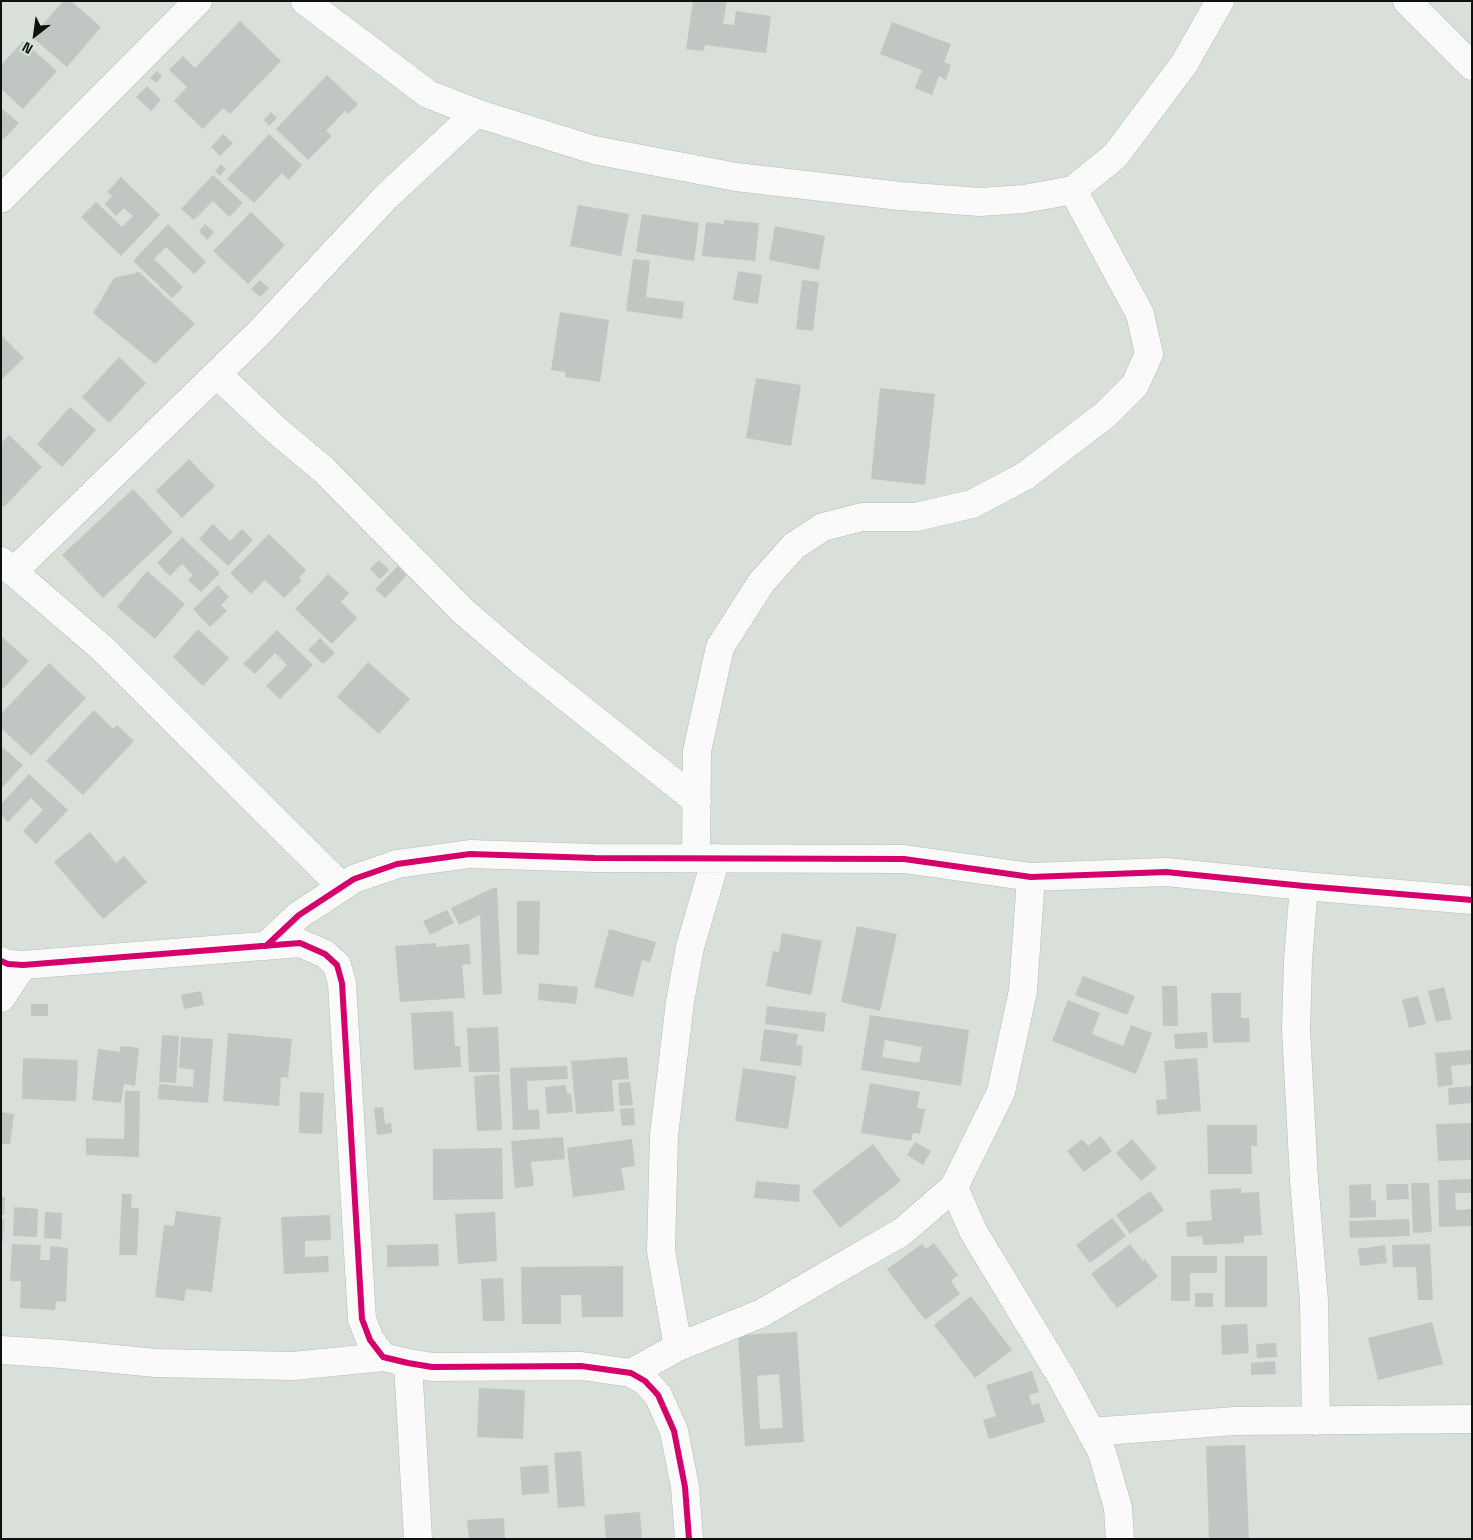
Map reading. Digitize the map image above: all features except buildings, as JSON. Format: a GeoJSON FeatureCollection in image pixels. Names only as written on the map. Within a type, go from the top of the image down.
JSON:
{"type":"FeatureCollection","features":[{"type":"Feature","properties":{"kind":"street"},"geometry":{"type":"LineString","coordinates":[[1,199],[198,1]]}},
{"type":"Feature","properties":{"kind":"street"},"geometry":{"type":"LineString","coordinates":[[305,1],[428,94],[476,113],[594,150],[736,177],[900,196],[980,202],[1024,199],[1073,190],[1115,156],[1184,64],[1220,1]]}},
{"type":"Feature","properties":{"kind":"street"},"geometry":{"type":"LineString","coordinates":[[1407,1],[1472,66]]}},
{"type":"Feature","properties":{"kind":"street"},"geometry":{"type":"LineString","coordinates":[[342,887],[103,649],[7,566],[217,374],[260,332],[386,197],[476,113]]}},
{"type":"Feature","properties":{"kind":"street"},"geometry":{"type":"LineString","coordinates":[[678,1347],[661,1251],[664,1135],[680,1002],[706,858],[697,801],[697,751],[720,647],[761,583],[794,546],[823,527],[862,517],[916,517],[972,504],[1025,476],[1105,415],[1135,385],[1149,354],[1140,314],[1073,190]]}},
{"type":"Feature","properties":{"kind":"street"},"geometry":{"type":"LineString","coordinates":[[217,374],[275,429],[324,470],[463,611],[697,801]]}},
{"type":"Feature","properties":{"kind":"street"},"geometry":{"type":"LineString","coordinates":[[266,946],[299,915],[354,879],[397,864],[470,854],[595,858],[904,859],[1032,877],[1166,872],[1472,900]]}},
{"type":"Feature","properties":{"kind":"street"},"geometry":{"type":"LineString","coordinates":[[631,1372],[678,1347],[762,1312],[902,1232],[954,1187],[1001,1092],[1023,992],[1032,877]]}},
{"type":"Feature","properties":{"kind":"street"},"geometry":{"type":"LineString","coordinates":[[1304,886],[1298,960],[1296,1029],[1304,1180],[1314,1300],[1316,1421]]}},
{"type":"Feature","properties":{"kind":"street"},"geometry":{"type":"LineString","coordinates":[[1,998],[12,963],[300,943],[325,954],[337,965],[342,983],[362,1319],[370,1340],[396,1360],[418,1539]]}},
{"type":"Feature","properties":{"kind":"street"},"geometry":{"type":"LineString","coordinates":[[954,1187],[974,1231],[1062,1378],[1102,1452],[1118,1508],[1120,1539]]}},
{"type":"Feature","properties":{"kind":"street"},"geometry":{"type":"LineString","coordinates":[[1,1350],[62,1354],[156,1364],[293,1366],[396,1360],[432,1367],[581,1366],[631,1372],[646,1381],[658,1395],[674,1431],[685,1488],[689,1539]]}},
{"type":"Feature","properties":{"kind":"street"},"geometry":{"type":"LineString","coordinates":[[1091,1432],[1235,1421],[1472,1419]]}},
{"type":"Feature","properties":{"kind":"cycle path"},"geometry":{"type":"LineString","coordinates":[[266,946],[299,915],[354,879],[397,864],[470,854],[595,858],[904,859],[1031,877],[1166,872],[1472,900]]}},
{"type":"Feature","properties":{"kind":"cycle path"},"geometry":{"type":"LineString","coordinates":[[1,961],[8,964],[23,965],[300,943],[325,954],[337,965],[342,983],[362,1319],[370,1340],[383,1357],[432,1367],[581,1366],[631,1373],[645,1381],[658,1395],[674,1431],[685,1487],[689,1539]]}}]}
